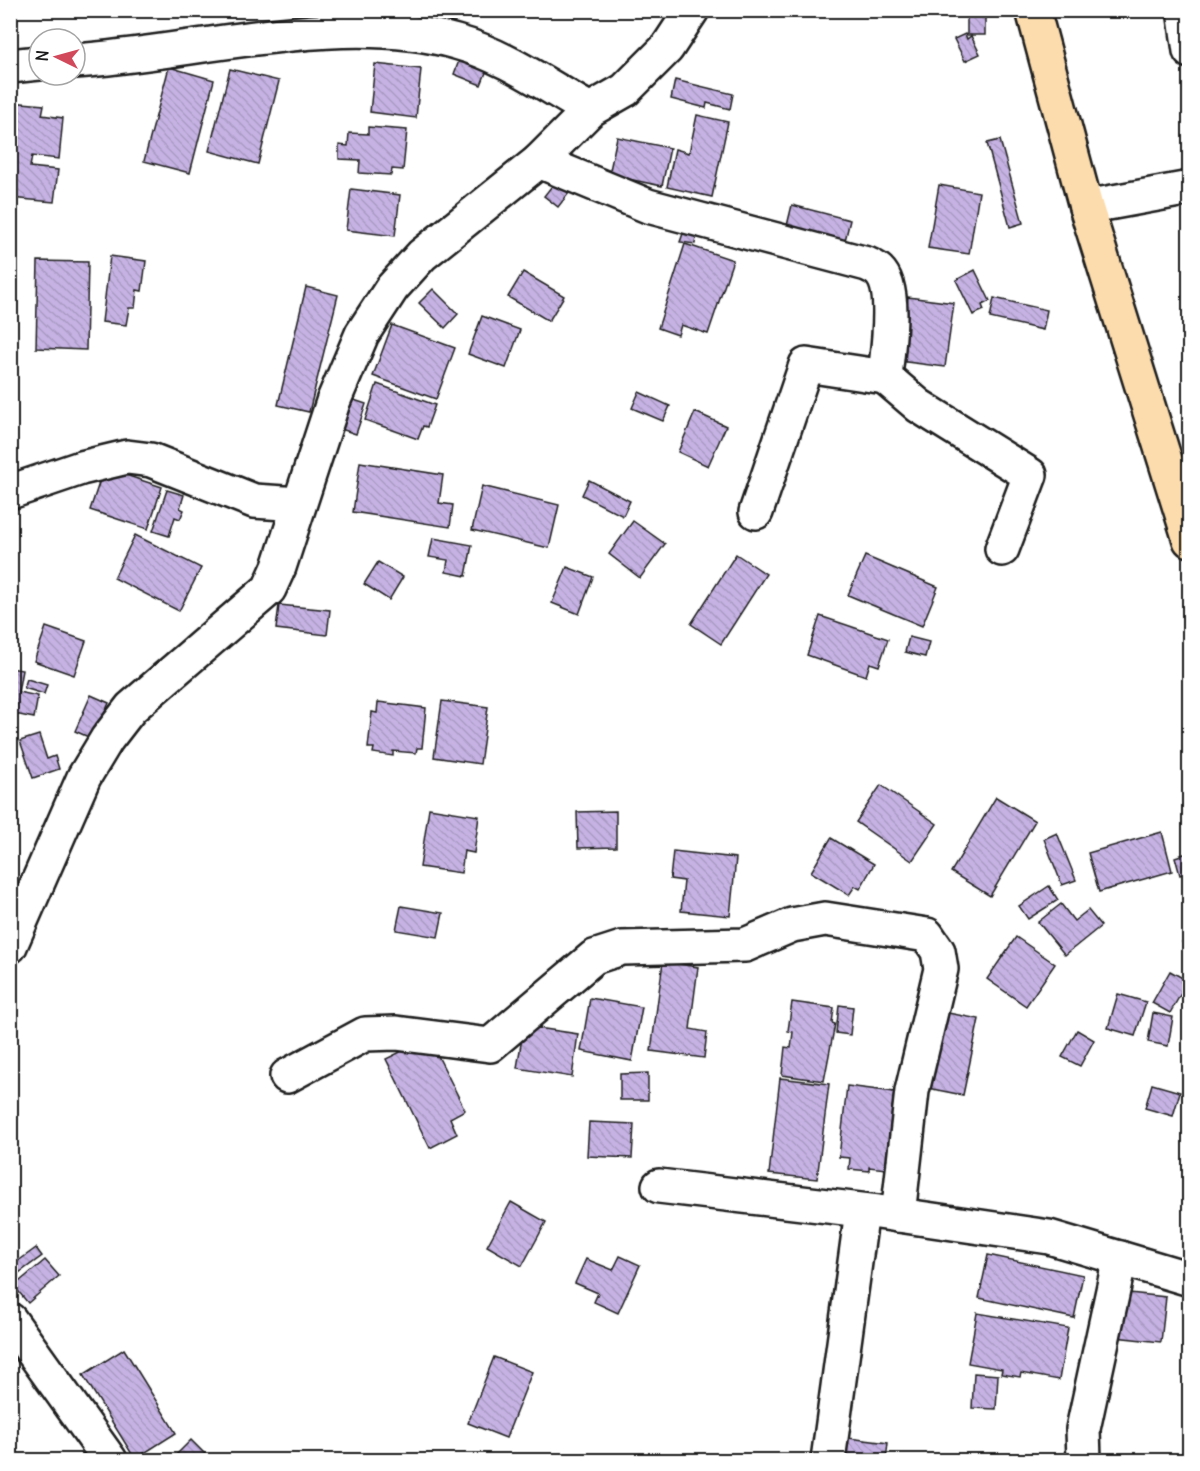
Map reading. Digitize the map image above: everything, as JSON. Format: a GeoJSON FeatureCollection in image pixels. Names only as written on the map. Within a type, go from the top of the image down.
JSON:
{"type":"FeatureCollection","features":[{"type":"Feature","properties":{"kind":"main road"},"geometry":{"type":"LineString","coordinates":[[1033,10],[1086,207],[1190,540]]}},
{"type":"Feature","properties":{"kind":"street"},"geometry":{"type":"LineString","coordinates":[[10,946],[84,777],[107,739],[131,708],[268,589],[279,567],[333,402],[362,334],[392,288],[422,255],[539,160],[590,110],[625,90],[667,48],[692,10]]}},
{"type":"Feature","properties":{"kind":"street"},"geometry":{"type":"LineString","coordinates":[[1184,10],[1190,51]]}},
{"type":"Feature","properties":{"kind":"street"},"geometry":{"type":"LineString","coordinates":[[87,60],[361,29],[456,42],[499,59],[590,110]]}},
{"type":"Feature","properties":{"kind":"street"},"geometry":{"type":"LineString","coordinates":[[10,66],[27,64]]}},
{"type":"Feature","properties":{"kind":"street"},"geometry":{"type":"LineString","coordinates":[[539,160],[648,206],[867,264],[880,272],[888,290],[890,318],[885,377]]}},
{"type":"Feature","properties":{"kind":"street"},"geometry":{"type":"LineString","coordinates":[[1086,207],[1190,188]]}},
{"type":"Feature","properties":{"kind":"street"},"geometry":{"type":"LineString","coordinates":[[756,512],[806,365],[885,377],[919,406],[1030,475],[1002,549]]}},
{"type":"Feature","properties":{"kind":"street"},"geometry":{"type":"LineString","coordinates":[[10,492],[81,468],[127,457],[151,460],[254,501],[299,504]]}},
{"type":"Feature","properties":{"kind":"street"},"geometry":{"type":"LineString","coordinates":[[287,1076],[365,1034],[396,1033],[490,1045],[594,957],[622,948],[745,945],[792,925],[825,919],[927,935],[938,951],[941,969],[912,1091],[898,1215]]}},
{"type":"Feature","properties":{"kind":"street"},"geometry":{"type":"LineString","coordinates":[[659,1186],[862,1210],[1049,1237],[1190,1280]]}},
{"type":"Feature","properties":{"kind":"street"},"geometry":{"type":"LineString","coordinates":[[828,1461],[862,1210]]}},
{"type":"Feature","properties":{"kind":"street"},"geometry":{"type":"LineString","coordinates":[[1084,1461],[1083,1429],[1120,1258]]}},
{"type":"Feature","properties":{"kind":"street"},"geometry":{"type":"LineString","coordinates":[[10,1320],[110,1461]]}},
{"type":"Feature","properties":{"kind":"building"},"geometry":{"type":"Polygon","coordinates":[[[985,14],[985,35],[967,35],[967,15],[985,14]]]}},
{"type":"Feature","properties":{"kind":"building"},"geometry":{"type":"Polygon","coordinates":[[[965,34],[967,39],[971,36],[980,54],[965,61],[954,39],[965,34]]]}},
{"type":"Feature","properties":{"kind":"building"},"geometry":{"type":"Polygon","coordinates":[[[460,58],[487,70],[481,85],[454,74],[460,58]]]}},
{"type":"Feature","properties":{"kind":"building"},"geometry":{"type":"Polygon","coordinates":[[[375,64],[421,69],[416,118],[370,112],[375,64]]]}},
{"type":"Feature","properties":{"kind":"building"},"geometry":{"type":"Polygon","coordinates":[[[169,67],[214,80],[190,173],[144,161],[169,67]]]}},
{"type":"Feature","properties":{"kind":"building"},"geometry":{"type":"Polygon","coordinates":[[[230,69],[279,81],[258,164],[209,151],[230,69]]]}},
{"type":"Feature","properties":{"kind":"building"},"geometry":{"type":"Polygon","coordinates":[[[675,80],[733,94],[730,109],[707,103],[706,108],[671,99],[675,80]]]}},
{"type":"Feature","properties":{"kind":"building"},"geometry":{"type":"Polygon","coordinates":[[[10,102],[44,105],[42,115],[63,118],[59,159],[32,156],[30,167],[58,170],[54,202],[10,198],[10,102]]]}},
{"type":"Feature","properties":{"kind":"building"},"geometry":{"type":"Polygon","coordinates":[[[697,115],[728,122],[712,197],[667,187],[675,149],[689,153],[697,115]]]}},
{"type":"Feature","properties":{"kind":"building"},"geometry":{"type":"Polygon","coordinates":[[[368,127],[407,130],[403,170],[392,169],[391,175],[359,173],[360,160],[339,159],[339,145],[348,146],[349,133],[368,134],[368,127]]]}},
{"type":"Feature","properties":{"kind":"building"},"geometry":{"type":"Polygon","coordinates":[[[617,137],[670,148],[662,186],[609,175],[617,137]]]}},
{"type":"Feature","properties":{"kind":"building"},"geometry":{"type":"Polygon","coordinates":[[[1000,140],[1023,223],[1010,227],[987,143],[1000,140]]]}},
{"type":"Feature","properties":{"kind":"building"},"geometry":{"type":"Polygon","coordinates":[[[555,182],[569,193],[558,207],[544,196],[555,182]]]}},
{"type":"Feature","properties":{"kind":"building"},"geometry":{"type":"Polygon","coordinates":[[[939,185],[979,192],[969,254],[928,248],[939,185]]]}},
{"type":"Feature","properties":{"kind":"building"},"geometry":{"type":"Polygon","coordinates":[[[351,189],[400,195],[395,236],[346,230],[351,189]]]}},
{"type":"Feature","properties":{"kind":"building"},"geometry":{"type":"Polygon","coordinates":[[[792,205],[850,220],[843,249],[785,234],[792,205]]]}},
{"type":"Feature","properties":{"kind":"building"},"geometry":{"type":"Polygon","coordinates":[[[685,228],[697,230],[695,244],[680,242],[685,228]]]}},
{"type":"Feature","properties":{"kind":"building"},"geometry":{"type":"Polygon","coordinates":[[[685,244],[733,260],[708,334],[681,325],[678,335],[658,328],[685,244]]]}},
{"type":"Feature","properties":{"kind":"building"},"geometry":{"type":"Polygon","coordinates":[[[110,256],[146,261],[142,291],[137,290],[135,308],[129,308],[126,325],[102,322],[110,256]]]}},
{"type":"Feature","properties":{"kind":"building"},"geometry":{"type":"Polygon","coordinates":[[[38,261],[88,262],[86,350],[36,348],[38,261]]]}},
{"type":"Feature","properties":{"kind":"building"},"geometry":{"type":"Polygon","coordinates":[[[975,270],[990,301],[982,305],[984,310],[973,315],[956,280],[975,270]]]}},
{"type":"Feature","properties":{"kind":"building"},"geometry":{"type":"Polygon","coordinates":[[[523,272],[564,296],[549,321],[508,297],[523,272]]]}},
{"type":"Feature","properties":{"kind":"building"},"geometry":{"type":"Polygon","coordinates":[[[306,287],[338,295],[309,412],[278,405],[306,287]]]}},
{"type":"Feature","properties":{"kind":"building"},"geometry":{"type":"Polygon","coordinates":[[[433,289],[458,314],[445,328],[419,303],[433,289]]]}},
{"type":"Feature","properties":{"kind":"building"},"geometry":{"type":"Polygon","coordinates":[[[908,297],[954,303],[945,367],[899,361],[908,297]]]}},
{"type":"Feature","properties":{"kind":"building"},"geometry":{"type":"Polygon","coordinates":[[[994,298],[1047,310],[1043,330],[990,318],[994,298]]]}},
{"type":"Feature","properties":{"kind":"building"},"geometry":{"type":"Polygon","coordinates":[[[482,316],[520,330],[506,368],[468,354],[482,316]]]}},
{"type":"Feature","properties":{"kind":"building"},"geometry":{"type":"Polygon","coordinates":[[[392,325],[455,348],[436,399],[373,376],[392,325]]]}},
{"type":"Feature","properties":{"kind":"building"},"geometry":{"type":"Polygon","coordinates":[[[377,384],[435,405],[427,427],[423,426],[418,439],[365,420],[377,384]]]}},
{"type":"Feature","properties":{"kind":"building"},"geometry":{"type":"Polygon","coordinates":[[[639,392],[670,406],[663,421],[632,408],[639,392]]]}},
{"type":"Feature","properties":{"kind":"building"},"geometry":{"type":"Polygon","coordinates":[[[345,397],[366,404],[356,434],[335,427],[345,397]]]}},
{"type":"Feature","properties":{"kind":"building"},"geometry":{"type":"Polygon","coordinates":[[[695,412],[726,426],[708,466],[678,452],[695,412]]]}},
{"type":"Feature","properties":{"kind":"building"},"geometry":{"type":"Polygon","coordinates":[[[360,462],[443,475],[439,503],[453,505],[450,527],[353,512],[360,462]]]}},
{"type":"Feature","properties":{"kind":"building"},"geometry":{"type":"Polygon","coordinates":[[[104,468],[162,487],[148,529],[90,510],[104,468]]]}},
{"type":"Feature","properties":{"kind":"building"},"geometry":{"type":"Polygon","coordinates":[[[589,480],[630,501],[623,516],[582,495],[589,480]]]}},
{"type":"Feature","properties":{"kind":"building"},"geometry":{"type":"Polygon","coordinates":[[[482,486],[559,505],[549,548],[472,530],[482,486]]]}},
{"type":"Feature","properties":{"kind":"building"},"geometry":{"type":"Polygon","coordinates":[[[167,490],[184,495],[180,508],[184,510],[180,519],[175,517],[169,536],[153,531],[167,490]]]}},
{"type":"Feature","properties":{"kind":"building"},"geometry":{"type":"Polygon","coordinates":[[[633,521],[665,544],[640,578],[609,554],[633,521]]]}},
{"type":"Feature","properties":{"kind":"building"},"geometry":{"type":"Polygon","coordinates":[[[135,535],[201,568],[179,611],[114,578],[135,535]]]}},
{"type":"Feature","properties":{"kind":"building"},"geometry":{"type":"Polygon","coordinates":[[[433,538],[472,545],[466,576],[446,572],[448,560],[429,557],[433,538]]]}},
{"type":"Feature","properties":{"kind":"building"},"geometry":{"type":"Polygon","coordinates":[[[736,554],[766,574],[721,644],[691,624],[736,554]]]}},
{"type":"Feature","properties":{"kind":"building"},"geometry":{"type":"Polygon","coordinates":[[[865,556],[938,587],[922,626],[848,595],[865,556]]]}},
{"type":"Feature","properties":{"kind":"building"},"geometry":{"type":"Polygon","coordinates":[[[378,562],[403,577],[389,600],[364,584],[378,562]]]}},
{"type":"Feature","properties":{"kind":"building"},"geometry":{"type":"Polygon","coordinates":[[[567,567],[593,577],[579,614],[552,603],[567,567]]]}},
{"type":"Feature","properties":{"kind":"building"},"geometry":{"type":"Polygon","coordinates":[[[279,605],[330,610],[327,635],[276,629],[279,605]]]}},
{"type":"Feature","properties":{"kind":"building"},"geometry":{"type":"Polygon","coordinates":[[[820,616],[888,639],[879,666],[870,663],[866,676],[807,655],[820,616]]]}},
{"type":"Feature","properties":{"kind":"building"},"geometry":{"type":"Polygon","coordinates":[[[46,627],[86,641],[74,675],[34,661],[46,627]]]}},
{"type":"Feature","properties":{"kind":"building"},"geometry":{"type":"Polygon","coordinates":[[[909,637],[929,642],[925,657],[905,652],[909,637]]]}},
{"type":"Feature","properties":{"kind":"building"},"geometry":{"type":"Polygon","coordinates":[[[10,668],[22,670],[18,692],[38,696],[34,718],[10,713],[10,668]]]}},
{"type":"Feature","properties":{"kind":"building"},"geometry":{"type":"Polygon","coordinates":[[[27,679],[47,685],[44,694],[24,688],[27,679]]]}},
{"type":"Feature","properties":{"kind":"building"},"geometry":{"type":"Polygon","coordinates":[[[91,695],[109,703],[93,739],[75,731],[91,695]]]}},
{"type":"Feature","properties":{"kind":"building"},"geometry":{"type":"Polygon","coordinates":[[[442,701],[488,707],[480,764],[434,757],[442,701]]]}},
{"type":"Feature","properties":{"kind":"building"},"geometry":{"type":"Polygon","coordinates":[[[378,702],[426,708],[422,748],[417,748],[416,753],[393,751],[393,756],[373,753],[374,748],[368,748],[372,712],[377,713],[378,702]]]}},
{"type":"Feature","properties":{"kind":"building"},"geometry":{"type":"Polygon","coordinates":[[[39,735],[47,759],[55,756],[59,769],[33,778],[20,741],[39,735]]]}},
{"type":"Feature","properties":{"kind":"building"},"geometry":{"type":"Polygon","coordinates":[[[881,785],[937,824],[912,861],[856,822],[881,785]]]}},
{"type":"Feature","properties":{"kind":"building"},"geometry":{"type":"Polygon","coordinates":[[[996,797],[1035,821],[990,896],[951,872],[996,797]]]}},
{"type":"Feature","properties":{"kind":"building"},"geometry":{"type":"Polygon","coordinates":[[[429,808],[479,816],[474,853],[464,851],[461,873],[420,867],[429,808]]]}},
{"type":"Feature","properties":{"kind":"building"},"geometry":{"type":"Polygon","coordinates":[[[616,811],[616,847],[578,848],[577,812],[616,811]]]}},
{"type":"Feature","properties":{"kind":"building"},"geometry":{"type":"Polygon","coordinates":[[[1162,832],[1172,871],[1099,892],[1088,853],[1162,832]]]}},
{"type":"Feature","properties":{"kind":"building"},"geometry":{"type":"Polygon","coordinates":[[[1057,833],[1076,880],[1062,885],[1044,839],[1057,833]]]}},
{"type":"Feature","properties":{"kind":"building"},"geometry":{"type":"Polygon","coordinates":[[[831,838],[874,864],[860,889],[855,886],[849,895],[811,872],[831,838]]]}},
{"type":"Feature","properties":{"kind":"building"},"geometry":{"type":"Polygon","coordinates":[[[673,851],[736,858],[730,916],[681,911],[684,881],[670,879],[673,851]]]}},
{"type":"Feature","properties":{"kind":"building"},"geometry":{"type":"Polygon","coordinates":[[[1190,852],[1190,872],[1180,875],[1175,857],[1190,852]]]}},
{"type":"Feature","properties":{"kind":"building"},"geometry":{"type":"Polygon","coordinates":[[[1049,886],[1058,900],[1028,919],[1019,906],[1049,886]]]}},
{"type":"Feature","properties":{"kind":"building"},"geometry":{"type":"Polygon","coordinates":[[[1061,904],[1074,921],[1088,910],[1101,926],[1065,955],[1038,922],[1061,904]]]}},
{"type":"Feature","properties":{"kind":"building"},"geometry":{"type":"Polygon","coordinates":[[[401,906],[443,913],[438,937],[396,930],[401,906]]]}},
{"type":"Feature","properties":{"kind":"building"},"geometry":{"type":"Polygon","coordinates":[[[1190,935],[1190,951],[1182,942],[1190,935]]]}},
{"type":"Feature","properties":{"kind":"building"},"geometry":{"type":"Polygon","coordinates":[[[1016,937],[1055,964],[1026,1006],[987,979],[1016,937]]]}},
{"type":"Feature","properties":{"kind":"building"},"geometry":{"type":"Polygon","coordinates":[[[663,962],[698,967],[690,1029],[707,1032],[704,1058],[651,1051],[663,962]]]}},
{"type":"Feature","properties":{"kind":"building"},"geometry":{"type":"Polygon","coordinates":[[[1170,971],[1188,981],[1170,1013],[1152,1003],[1170,971]]]}},
{"type":"Feature","properties":{"kind":"building"},"geometry":{"type":"Polygon","coordinates":[[[1118,994],[1146,1002],[1135,1036],[1108,1028],[1118,994]]]}},
{"type":"Feature","properties":{"kind":"building"},"geometry":{"type":"Polygon","coordinates":[[[590,998],[642,1007],[632,1061],[581,1051],[590,998]]]}},
{"type":"Feature","properties":{"kind":"building"},"geometry":{"type":"Polygon","coordinates":[[[792,1002],[834,1008],[832,1023],[835,1024],[824,1081],[782,1075],[785,1047],[791,1048],[793,1032],[788,1031],[792,1002]]]}},
{"type":"Feature","properties":{"kind":"building"},"geometry":{"type":"Polygon","coordinates":[[[839,1005],[853,1007],[850,1035],[836,1033],[839,1005]]]}},
{"type":"Feature","properties":{"kind":"building"},"geometry":{"type":"Polygon","coordinates":[[[938,1011],[979,1019],[963,1095],[922,1087],[938,1011]]]}},
{"type":"Feature","properties":{"kind":"building"},"geometry":{"type":"Polygon","coordinates":[[[1153,1013],[1173,1017],[1168,1046],[1148,1042],[1153,1013]]]}},
{"type":"Feature","properties":{"kind":"building"},"geometry":{"type":"Polygon","coordinates":[[[524,1026],[578,1034],[572,1077],[517,1068],[524,1026]]]}},
{"type":"Feature","properties":{"kind":"building"},"geometry":{"type":"Polygon","coordinates":[[[1077,1030],[1094,1040],[1080,1066],[1062,1057],[1077,1030]]]}},
{"type":"Feature","properties":{"kind":"building"},"geometry":{"type":"Polygon","coordinates":[[[429,1038],[465,1110],[450,1118],[457,1134],[430,1148],[386,1059],[429,1038]]]}},
{"type":"Feature","properties":{"kind":"building"},"geometry":{"type":"Polygon","coordinates":[[[648,1073],[648,1100],[620,1100],[620,1074],[648,1073]]]}},
{"type":"Feature","properties":{"kind":"building"},"geometry":{"type":"Polygon","coordinates":[[[780,1078],[829,1084],[817,1179],[769,1174],[780,1078]]]}},
{"type":"Feature","properties":{"kind":"building"},"geometry":{"type":"Polygon","coordinates":[[[1152,1084],[1180,1092],[1173,1116],[1145,1108],[1152,1084]]]}},
{"type":"Feature","properties":{"kind":"building"},"geometry":{"type":"Polygon","coordinates":[[[847,1086],[894,1092],[886,1169],[869,1167],[869,1171],[849,1169],[850,1158],[839,1157],[847,1086]]]}},
{"type":"Feature","properties":{"kind":"building"},"geometry":{"type":"Polygon","coordinates":[[[589,1122],[634,1124],[632,1158],[587,1156],[589,1122]]]}},
{"type":"Feature","properties":{"kind":"building"},"geometry":{"type":"Polygon","coordinates":[[[511,1202],[546,1222],[522,1266],[487,1246],[511,1202]]]}},
{"type":"Feature","properties":{"kind":"building"},"geometry":{"type":"Polygon","coordinates":[[[36,1248],[42,1256],[12,1278],[10,1267],[36,1248]]]}},
{"type":"Feature","properties":{"kind":"building"},"geometry":{"type":"Polygon","coordinates":[[[988,1255],[1083,1275],[1074,1318],[979,1298],[988,1255]]]}},
{"type":"Feature","properties":{"kind":"building"},"geometry":{"type":"Polygon","coordinates":[[[620,1256],[640,1265],[618,1313],[594,1302],[598,1293],[575,1283],[586,1259],[613,1270],[620,1256]]]}},
{"type":"Feature","properties":{"kind":"building"},"geometry":{"type":"Polygon","coordinates":[[[45,1260],[59,1276],[28,1303],[14,1286],[45,1260]]]}},
{"type":"Feature","properties":{"kind":"building"},"geometry":{"type":"Polygon","coordinates":[[[1120,1292],[1166,1297],[1161,1342],[1115,1337],[1120,1292]]]}},
{"type":"Feature","properties":{"kind":"building"},"geometry":{"type":"Polygon","coordinates":[[[977,1313],[1068,1328],[1059,1380],[1021,1373],[1020,1377],[1001,1374],[1002,1369],[968,1363],[977,1313]]]}},
{"type":"Feature","properties":{"kind":"building"},"geometry":{"type":"Polygon","coordinates":[[[124,1349],[176,1433],[135,1459],[83,1375],[124,1349]]]}},
{"type":"Feature","properties":{"kind":"building"},"geometry":{"type":"Polygon","coordinates":[[[494,1357],[532,1372],[506,1438],[468,1423],[494,1357]]]}},
{"type":"Feature","properties":{"kind":"building"},"geometry":{"type":"Polygon","coordinates":[[[974,1373],[998,1375],[996,1409],[972,1408],[974,1373]]]}},
{"type":"Feature","properties":{"kind":"building"},"geometry":{"type":"Polygon","coordinates":[[[840,1437],[888,1443],[886,1460],[837,1460],[840,1437]]]}},
{"type":"Feature","properties":{"kind":"building"},"geometry":{"type":"Polygon","coordinates":[[[191,1440],[211,1460],[171,1460],[191,1440]]]}}]}
